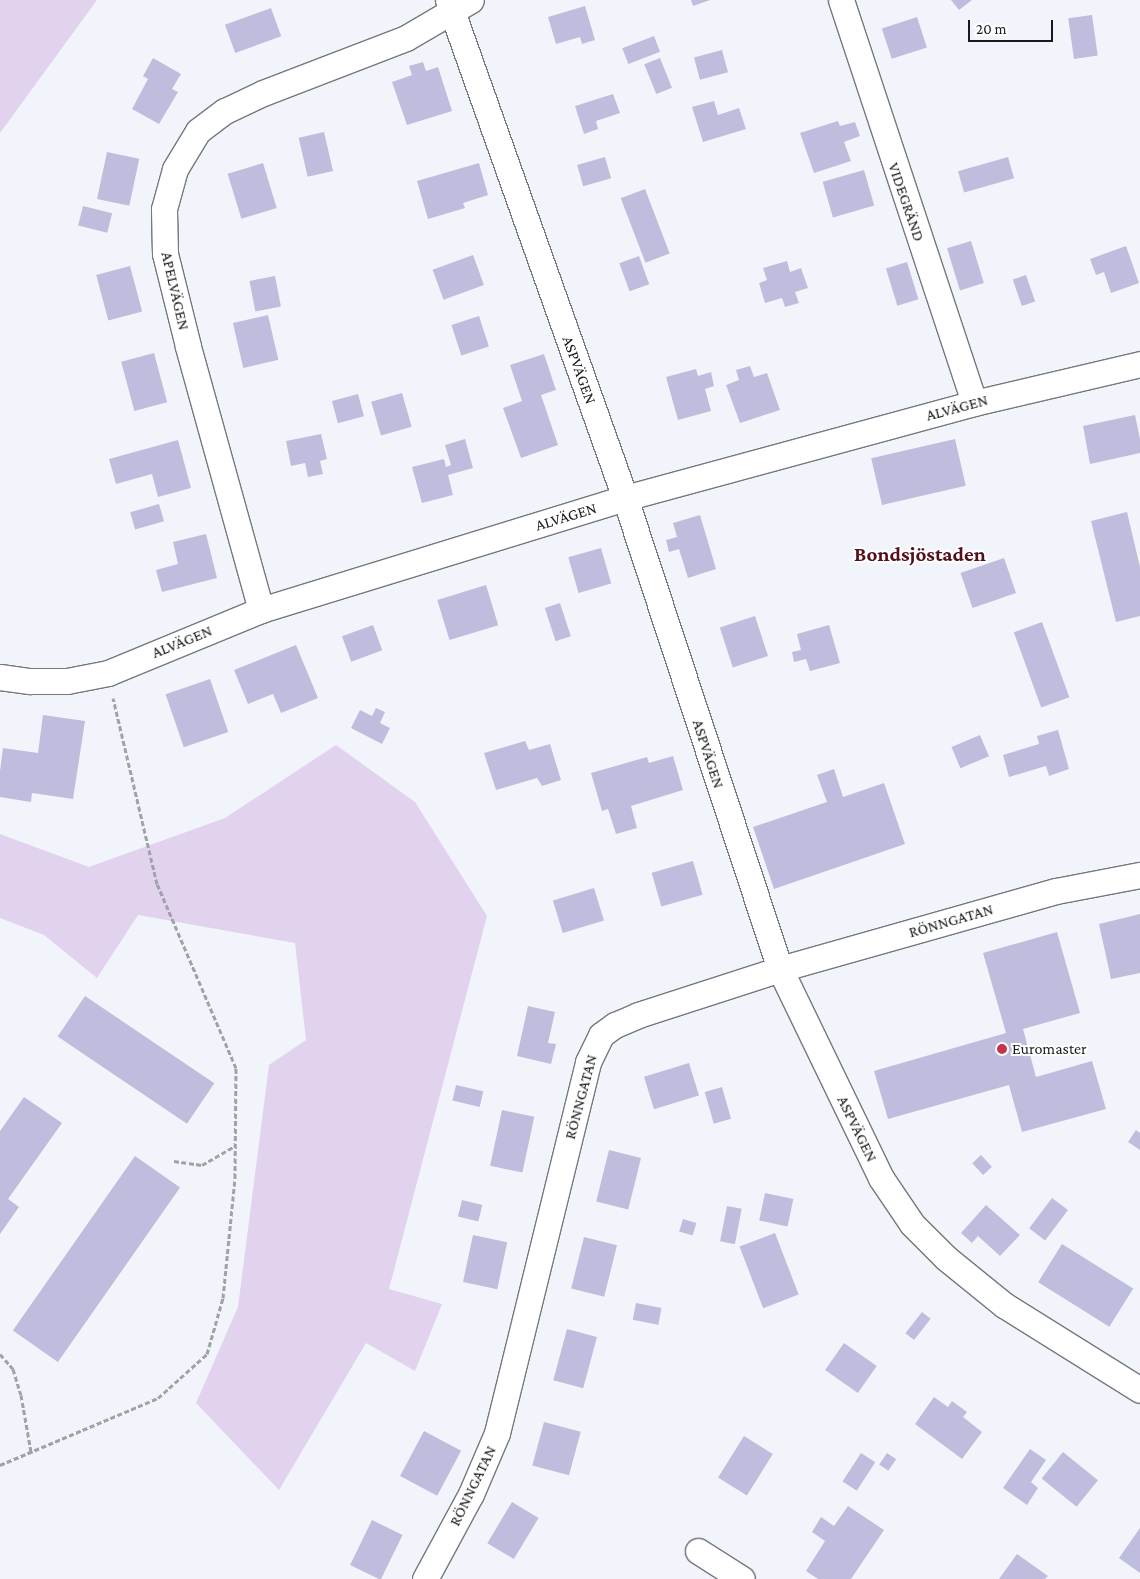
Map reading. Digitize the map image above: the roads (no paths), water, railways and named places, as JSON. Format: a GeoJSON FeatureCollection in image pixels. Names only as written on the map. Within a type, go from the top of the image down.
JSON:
{"type":"FeatureCollection","features":[{"type":"Feature","properties":{"kind":"street","name":"VIDEGRÄND"},"geometry":{"type":"LineString","coordinates":[[841,0],[974,403]]}},
{"type":"Feature","properties":{"kind":"street","name":"ASPVÄGEN"},"geometry":{"type":"LineString","coordinates":[[457,4],[625,498],[780,969],[881,1178],[912,1224],[946,1258],[1004,1305],[1140,1390]]}},
{"type":"Feature","properties":{"kind":"street","name":"APELVÄGEN"},"geometry":{"type":"LineString","coordinates":[[261,610],[188,346],[165,254],[164,209],[175,169],[198,131],[225,111],[264,93],[406,38],[457,4]]}},
{"type":"Feature","properties":{"kind":"street","name":"ALVÄGEN"},"geometry":{"type":"LineString","coordinates":[[0,677],[30,681],[67,681],[108,673],[261,610],[625,498],[974,403],[1140,364]]}},
{"type":"Feature","properties":{"kind":"street","name":"RÖNNGATAN"},"geometry":{"type":"LineString","coordinates":[[426,1579],[471,1494],[497,1432],[588,1062],[594,1047],[602,1035],[615,1026],[638,1015],[780,969],[1056,891],[1140,875]]}},
{"type":"Feature","properties":{"kind":"street"},"geometry":{"type":"LineString","coordinates":[[698,1551],[742,1579]]}},
{"type":"Feature","properties":{"kind":"place","name":"Euromaster"},"geometry":{"type":"Point","coordinates":[1002,1049]}},
{"type":"Feature","properties":{"kind":"district","name":"Bondsjöstaden"},"geometry":{"type":"Point","coordinates":[920,554]}}]}
